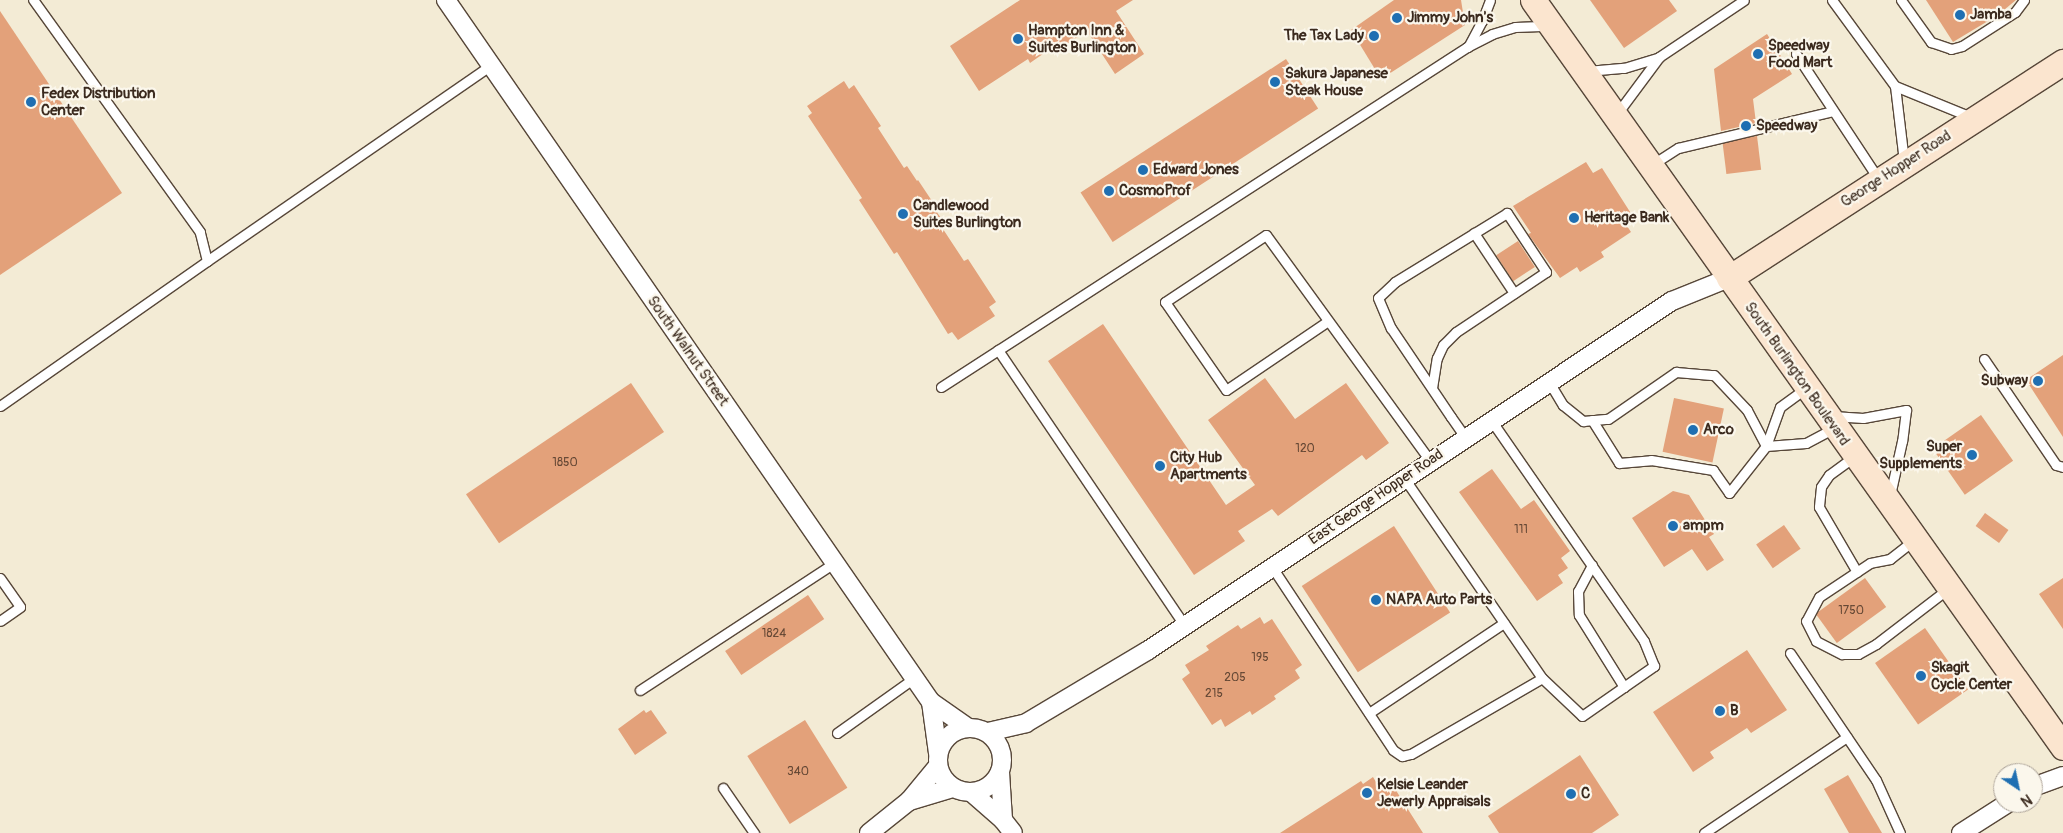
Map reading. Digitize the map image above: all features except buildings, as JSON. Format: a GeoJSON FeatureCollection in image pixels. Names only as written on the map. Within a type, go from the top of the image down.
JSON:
{"type":"FeatureCollection","features":[{"type":"Feature","properties":{"kind":"main road","name":"South Burlington Boulevard"},"geometry":{"type":"LineString","coordinates":[[1533,0],[1914,540],[2063,747]]}},
{"type":"Feature","properties":{"kind":"main road","name":"George Hopper Road"},"geometry":{"type":"LineString","coordinates":[[1729,278],[2063,62]]}},
{"type":"Feature","properties":{"kind":"street","name":"South Walnut Street"},"geometry":{"type":"LineString","coordinates":[[446,0],[931,702],[968,727]]}},
{"type":"Feature","properties":{"kind":"street","name":"East George Hopper Road"},"geometry":{"type":"LineString","coordinates":[[988,732],[1026,722],[1147,651],[1490,420],[1672,301],[1729,278]]}},
{"type":"Feature","properties":{"kind":"street","name":"South Walnut Street"},"geometry":{"type":"LineString","coordinates":[[931,702],[938,760]]}},
{"type":"Feature","properties":{"kind":"street","name":"East George Hopper Road"},"geometry":{"type":"LineString","coordinates":[[1002,754],[1026,722]]}},
{"type":"Feature","properties":{"kind":"street"},"geometry":{"type":"LineString","coordinates":[[870,833],[909,801],[938,760],[949,735],[968,727],[988,732],[999,745],[1002,754],[1000,772],[1008,826]]}},
{"type":"Feature","properties":{"kind":"street"},"geometry":{"type":"LineString","coordinates":[[938,760],[946,782],[953,788],[971,792],[989,787],[1000,772]]}},
{"type":"Feature","properties":{"kind":"street"},"geometry":{"type":"LineString","coordinates":[[2043,783],[2063,776]]}},
{"type":"Feature","properties":{"kind":"street"},"geometry":{"type":"LineString","coordinates":[[909,801],[953,788]]}},
{"type":"Feature","properties":{"kind":"street"},"geometry":{"type":"LineString","coordinates":[[971,792],[1008,826]]}},
{"type":"Feature","properties":{"kind":"street"},"geometry":{"type":"LineString","coordinates":[[1961,833],[1993,813]]}},
{"type":"Feature","properties":{"kind":"lane"},"geometry":{"type":"LineString","coordinates":[[33,0],[200,232],[207,261]]}},
{"type":"Feature","properties":{"kind":"lane"},"geometry":{"type":"LineString","coordinates":[[1468,47],[1482,21],[1490,0]]}},
{"type":"Feature","properties":{"kind":"lane"},"geometry":{"type":"LineString","coordinates":[[1583,71],[1624,68],[1660,57],[1744,0]]}},
{"type":"Feature","properties":{"kind":"lane"},"geometry":{"type":"LineString","coordinates":[[1832,0],[1895,86],[1904,164]]}},
{"type":"Feature","properties":{"kind":"lane"},"geometry":{"type":"LineString","coordinates":[[1901,0],[1931,42],[1951,48],[1962,46],[2015,12],[2024,0]]}},
{"type":"Feature","properties":{"kind":"lane"},"geometry":{"type":"LineString","coordinates":[[941,386],[1468,47],[1492,34],[1515,27],[1551,26]]}},
{"type":"Feature","properties":{"kind":"lane"},"geometry":{"type":"LineString","coordinates":[[1796,54],[1880,180]]}},
{"type":"Feature","properties":{"kind":"lane"},"geometry":{"type":"LineString","coordinates":[[1615,117],[1660,57]]}},
{"type":"Feature","properties":{"kind":"lane"},"geometry":{"type":"LineString","coordinates":[[0,406],[491,65]]}},
{"type":"Feature","properties":{"kind":"lane"},"geometry":{"type":"LineString","coordinates":[[1895,86],[1974,118]]}},
{"type":"Feature","properties":{"kind":"lane"},"geometry":{"type":"LineString","coordinates":[[1650,166],[1678,148],[1833,111]]}},
{"type":"Feature","properties":{"kind":"lane"},"geometry":{"type":"LineString","coordinates":[[1432,388],[1437,358],[1443,345],[1456,332],[1546,272],[1508,213],[1395,282],[1378,298],[1391,328],[1465,437]]}},
{"type":"Feature","properties":{"kind":"lane"},"geometry":{"type":"LineString","coordinates":[[1474,234],[1514,293]]}},
{"type":"Feature","properties":{"kind":"lane"},"geometry":{"type":"LineString","coordinates":[[1328,321],[1226,390],[1165,302],[1266,235],[1430,461]]}},
{"type":"Feature","properties":{"kind":"lane"},"geometry":{"type":"LineString","coordinates":[[998,350],[1184,626]]}},
{"type":"Feature","properties":{"kind":"lane"},"geometry":{"type":"LineString","coordinates":[[1984,359],[2056,465],[2063,467]]}},
{"type":"Feature","properties":{"kind":"lane"},"geometry":{"type":"LineString","coordinates":[[1549,382],[1563,405],[1582,421],[1608,419],[1676,372],[1714,376],[1748,410],[1766,446]]}},
{"type":"Feature","properties":{"kind":"lane"},"geometry":{"type":"LineString","coordinates":[[1592,420],[1619,463],[1651,460],[1713,470],[1728,493],[1766,446],[1780,407],[1806,387]]}},
{"type":"Feature","properties":{"kind":"lane"},"geometry":{"type":"LineString","coordinates":[[1766,446],[1806,443],[1830,421],[1863,418],[1906,410],[1902,441],[1888,503]]}},
{"type":"Feature","properties":{"kind":"lane"},"geometry":{"type":"LineString","coordinates":[[1404,478],[1542,678],[1582,716],[1654,666],[1644,641],[1490,420]]}},
{"type":"Feature","properties":{"kind":"lane"},"geometry":{"type":"LineString","coordinates":[[1855,456],[1829,475],[1821,487],[1819,507],[1857,572]]}},
{"type":"Feature","properties":{"kind":"lane"},"geometry":{"type":"LineString","coordinates":[[1914,540],[1890,559],[1870,563],[1819,597],[1806,621],[1816,641],[1842,654],[1858,654],[1876,644],[1949,588]]}},
{"type":"Feature","properties":{"kind":"lane"},"geometry":{"type":"LineString","coordinates":[[640,690],[834,562]]}},
{"type":"Feature","properties":{"kind":"lane"},"geometry":{"type":"LineString","coordinates":[[1592,565],[1578,591],[1579,615],[1624,687]]}},
{"type":"Feature","properties":{"kind":"lane"},"geometry":{"type":"LineString","coordinates":[[1272,567],[1394,750],[1402,756],[1411,754],[1542,678]]}},
{"type":"Feature","properties":{"kind":"lane"},"geometry":{"type":"LineString","coordinates":[[0,578],[20,607],[0,621]]}},
{"type":"Feature","properties":{"kind":"lane"},"geometry":{"type":"LineString","coordinates":[[1369,713],[1504,623]]}},
{"type":"Feature","properties":{"kind":"lane"},"geometry":{"type":"LineString","coordinates":[[1790,653],[1876,780],[1900,833]]}},
{"type":"Feature","properties":{"kind":"lane"},"geometry":{"type":"LineString","coordinates":[[837,733],[914,678]]}},
{"type":"Feature","properties":{"kind":"lane"},"geometry":{"type":"LineString","coordinates":[[1704,833],[1846,737]]}},
{"type":"Feature","properties":{"kind":"lane"},"geometry":{"type":"LineString","coordinates":[[723,788],[754,833]]}},
{"type":"Feature","properties":{"kind":"place","name":"Jamba"},"geometry":{"type":"Point","coordinates":[1960,15]}},
{"type":"Feature","properties":{"kind":"place","name":"Jimmy John's"},"geometry":{"type":"Point","coordinates":[1397,18]}},
{"type":"Feature","properties":{"kind":"place","name":"The Tax Lady"},"geometry":{"type":"Point","coordinates":[1374,36]}},
{"type":"Feature","properties":{"kind":"place","name":"Hampton Inn & Suites Burlington"},"geometry":{"type":"Point","coordinates":[1018,39]}},
{"type":"Feature","properties":{"kind":"place","name":"Speedway Food Mart"},"geometry":{"type":"Point","coordinates":[1758,54]}},
{"type":"Feature","properties":{"kind":"place","name":"Sakura Japanese Steak House"},"geometry":{"type":"Point","coordinates":[1275,82]}},
{"type":"Feature","properties":{"kind":"place","name":"Fedex Distribution Center"},"geometry":{"type":"Point","coordinates":[31,102]}},
{"type":"Feature","properties":{"kind":"place","name":"Speedway"},"geometry":{"type":"Point","coordinates":[1746,126]}},
{"type":"Feature","properties":{"kind":"place","name":"Edward Jones"},"geometry":{"type":"Point","coordinates":[1143,170]}},
{"type":"Feature","properties":{"kind":"place","name":"CosmoProf"},"geometry":{"type":"Point","coordinates":[1109,191]}},
{"type":"Feature","properties":{"kind":"place","name":"Candlewood Suites Burlington"},"geometry":{"type":"Point","coordinates":[903,214]}},
{"type":"Feature","properties":{"kind":"place","name":"Heritage Bank"},"geometry":{"type":"Point","coordinates":[1574,218]}},
{"type":"Feature","properties":{"kind":"place","name":"Subway"},"geometry":{"type":"Point","coordinates":[2038,381]}},
{"type":"Feature","properties":{"kind":"place","name":"Arco"},"geometry":{"type":"Point","coordinates":[1693,430]}},
{"type":"Feature","properties":{"kind":"place","name":"Super Supplements"},"geometry":{"type":"Point","coordinates":[1972,455]}},
{"type":"Feature","properties":{"kind":"place","name":"City Hub Apartments"},"geometry":{"type":"Point","coordinates":[1160,466]}},
{"type":"Feature","properties":{"kind":"place","name":"ampm"},"geometry":{"type":"Point","coordinates":[1673,526]}},
{"type":"Feature","properties":{"kind":"place","name":"NAPA Auto Parts"},"geometry":{"type":"Point","coordinates":[1376,600]}},
{"type":"Feature","properties":{"kind":"place","name":"Skagit Cycle Center"},"geometry":{"type":"Point","coordinates":[1921,676]}},
{"type":"Feature","properties":{"kind":"place","name":"B"},"geometry":{"type":"Point","coordinates":[1720,711]}},
{"type":"Feature","properties":{"kind":"place","name":"Kelsie Leander Jewerly Appraisals"},"geometry":{"type":"Point","coordinates":[1367,793]}},
{"type":"Feature","properties":{"kind":"place","name":"C"},"geometry":{"type":"Point","coordinates":[1571,794]}}]}
